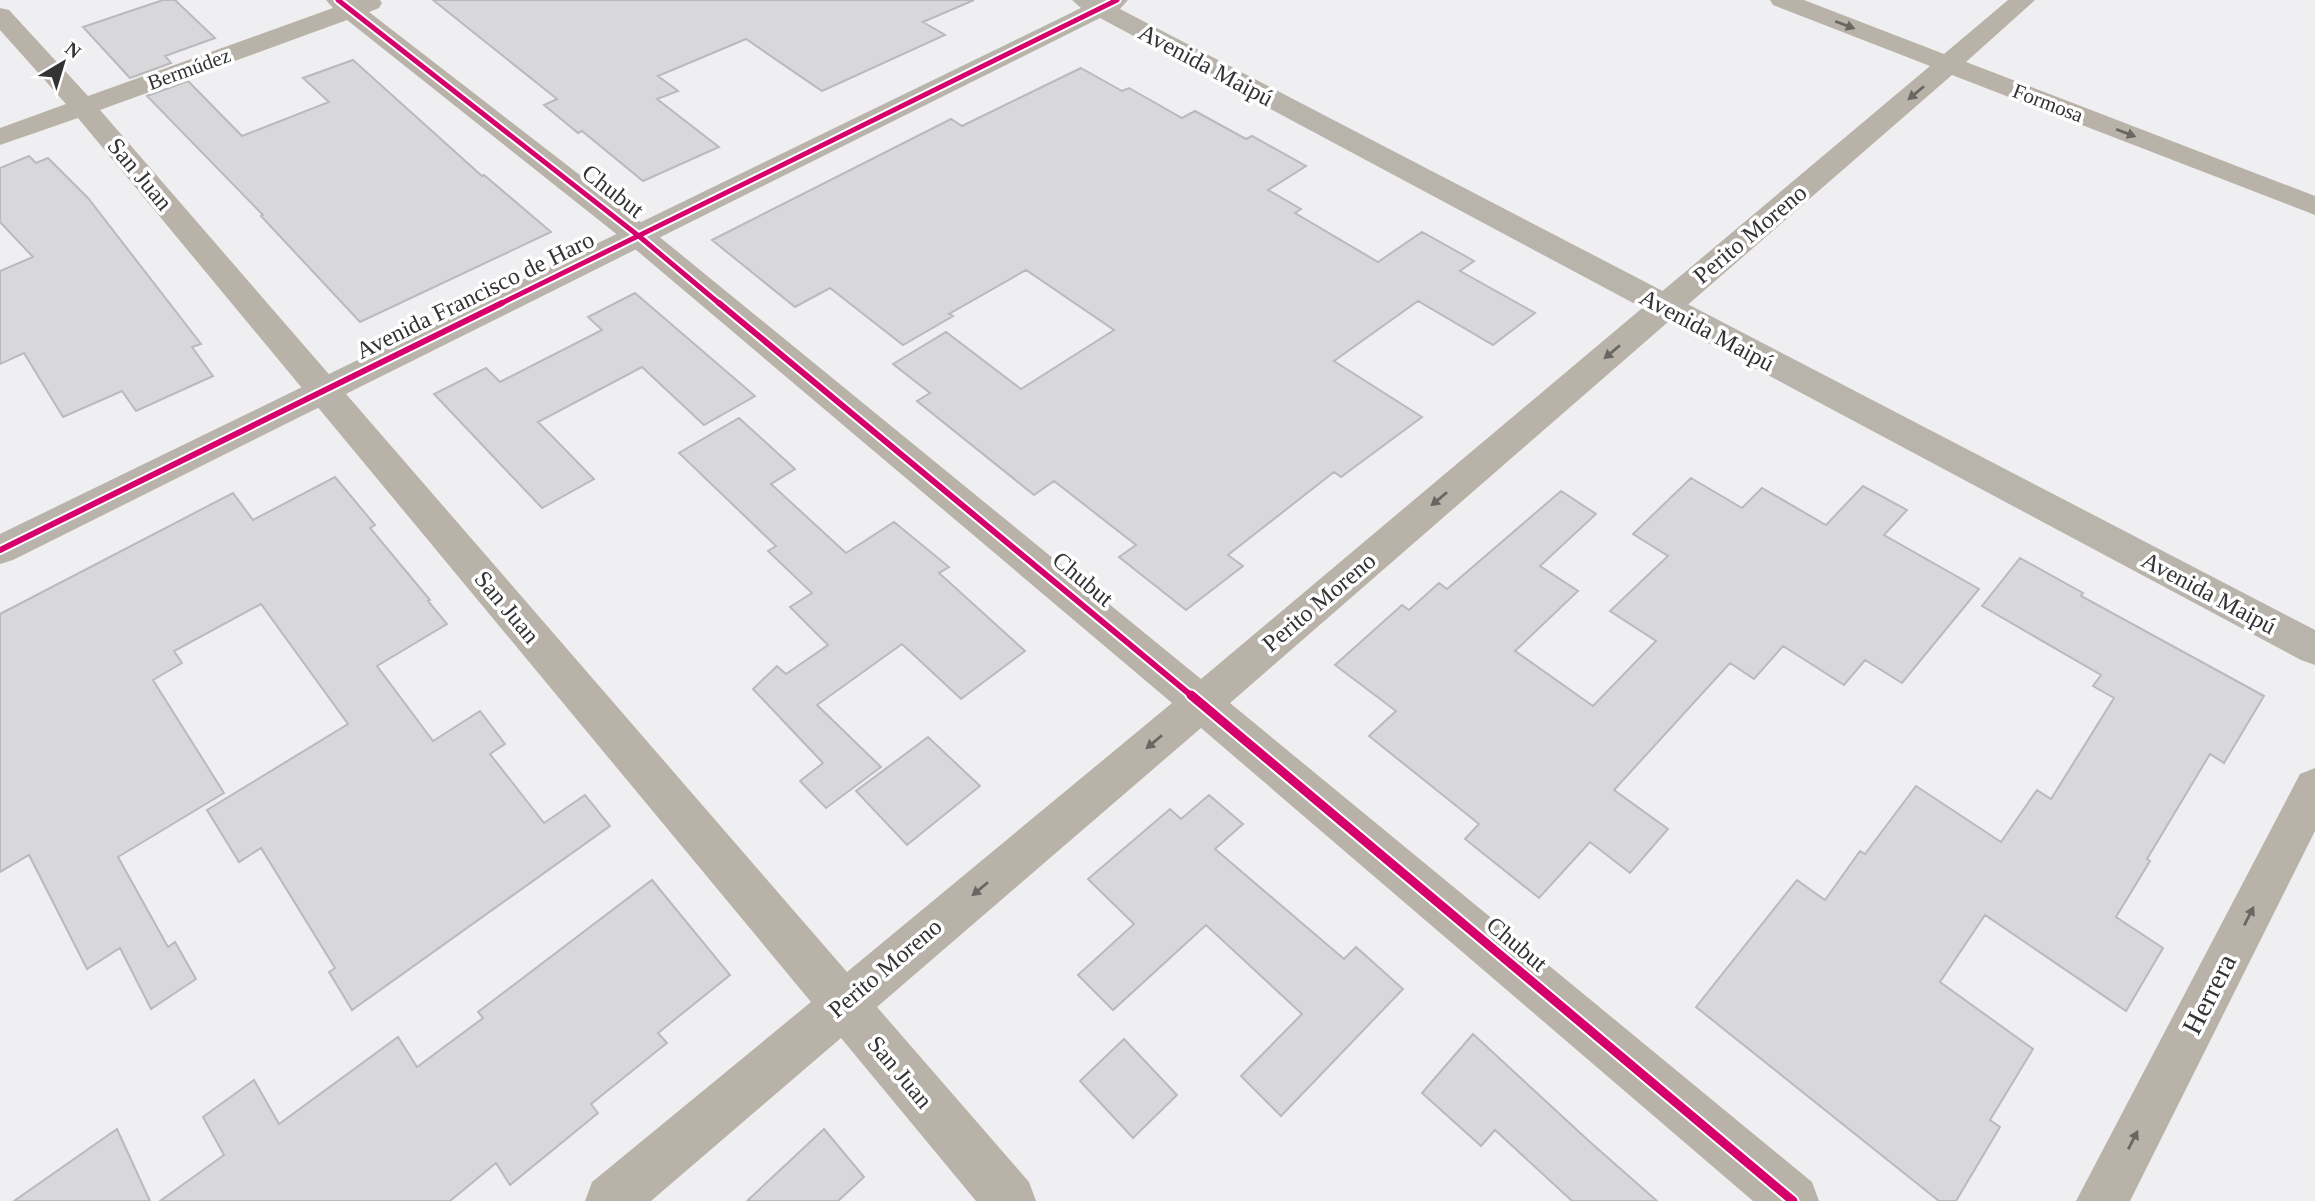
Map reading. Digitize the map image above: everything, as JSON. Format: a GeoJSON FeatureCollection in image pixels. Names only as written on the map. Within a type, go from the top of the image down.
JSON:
{"type":"FeatureCollection","features":[{"type":"Feature","properties":{"kind":"main road","name":"Avenida Francisco de Haro"},"geometry":{"type":"LineString","coordinates":[[0,550],[640,237],[1100,3]]}},
{"type":"Feature","properties":{"kind":"main road","name":"Avenida Maipú"},"geometry":{"type":"LineString","coordinates":[[1100,3],[1664,307],[2315,649]]}},
{"type":"Feature","properties":{"kind":"street","name":"Bermúdez"},"geometry":{"type":"LineString","coordinates":[[0,137],[344,5],[378,0]]}},
{"type":"Feature","properties":{"kind":"street","name":"Formosa"},"geometry":{"type":"LineString","coordinates":[[1782,0],[2315,206]]}},
{"type":"Feature","properties":{"kind":"street","name":"Perito Moreno"},"geometry":{"type":"LineString","coordinates":[[611,1201],[1201,703],[2023,0]]}},
{"type":"Feature","properties":{"kind":"street","name":"Chubut"},"geometry":{"type":"LineString","coordinates":[[344,5],[640,237],[1201,703],[1793,1201]]}},
{"type":"Feature","properties":{"kind":"street","name":"San Juan"},"geometry":{"type":"LineString","coordinates":[[0,15],[83,107],[1010,1201]]}},
{"type":"Feature","properties":{"kind":"street","name":"Herrera"},"geometry":{"type":"LineString","coordinates":[[2102,1201],[2315,787]]}},
{"type":"Feature","properties":{"kind":"building"},"geometry":{"type":"Polygon","coordinates":[[[163,0],[175,0],[215,38],[165,56],[171,63],[130,78],[83,27],[163,0]]]}},
{"type":"Feature","properties":{"kind":"building"},"geometry":{"type":"Polygon","coordinates":[[[433,0],[974,0],[923,22],[945,35],[822,91],[746,39],[658,76],[678,91],[657,99],[719,147],[643,181],[582,131],[578,133],[544,105],[557,99],[433,0]]]}},
{"type":"Feature","properties":{"kind":"building"},"geometry":{"type":"Polygon","coordinates":[[[353,60],[482,176],[551,232],[360,322],[261,216],[263,215],[147,96],[188,81],[242,136],[329,102],[303,78],[353,60]]]}},
{"type":"Feature","properties":{"kind":"building"},"geometry":{"type":"Polygon","coordinates":[[[1081,68],[1122,91],[1129,88],[1182,118],[1195,111],[1246,139],[1252,136],[1306,166],[1268,190],[1301,209],[1295,213],[1378,262],[1422,232],[1474,261],[1460,271],[1535,313],[1493,345],[1418,301],[1334,361],[1422,417],[1341,477],[1334,472],[1228,555],[1243,566],[1186,610],[1119,557],[1136,545],[1054,481],[1034,495],[917,401],[930,393],[893,364],[946,332],[1021,389],[1114,330],[1026,270],[949,314],[953,316],[903,345],[830,288],[795,307],[712,240],[951,119],[962,126],[1081,68]]]}},
{"type":"Feature","properties":{"kind":"building"},"geometry":{"type":"Polygon","coordinates":[[[29,156],[36,163],[48,158],[88,198],[201,344],[192,347],[213,376],[136,411],[122,391],[63,417],[24,353],[0,364],[0,271],[33,257],[0,222],[0,168],[29,156]]]}},
{"type":"Feature","properties":{"kind":"building"},"geometry":{"type":"Polygon","coordinates":[[[635,293],[755,396],[704,425],[642,367],[538,422],[594,479],[542,508],[434,394],[486,368],[500,382],[602,330],[588,317],[635,293]]]}},
{"type":"Feature","properties":{"kind":"building"},"geometry":{"type":"Polygon","coordinates":[[[739,418],[795,469],[771,484],[846,553],[894,522],[949,567],[939,573],[1025,651],[961,699],[902,644],[817,705],[881,767],[826,808],[800,781],[823,763],[753,689],[777,666],[786,674],[828,645],[790,607],[812,593],[768,551],[776,546],[679,453],[739,418]]]}},
{"type":"Feature","properties":{"kind":"building"},"geometry":{"type":"Polygon","coordinates":[[[335,477],[375,525],[370,528],[447,624],[377,666],[433,741],[480,711],[505,744],[490,754],[544,823],[585,795],[610,826],[352,1010],[329,972],[335,968],[261,848],[239,862],[207,810],[348,724],[261,604],[174,651],[182,663],[153,680],[224,793],[118,857],[168,947],[175,942],[196,979],[151,1009],[120,948],[87,969],[29,855],[0,872],[0,614],[233,493],[253,520],[335,477]]]}},
{"type":"Feature","properties":{"kind":"building"},"geometry":{"type":"Polygon","coordinates":[[[1691,478],[1742,508],[1762,488],[1826,525],[1863,486],[1907,510],[1884,535],[1979,589],[1902,683],[1865,660],[1844,685],[1783,646],[1754,679],[1730,663],[1614,790],[1668,829],[1630,873],[1590,842],[1539,898],[1465,839],[1479,824],[1369,736],[1396,711],[1335,665],[1402,605],[1409,610],[1439,583],[1447,589],[1561,491],[1596,514],[1540,566],[1578,591],[1515,651],[1593,706],[1656,641],[1610,611],[1668,556],[1633,534],[1691,478]]]}},
{"type":"Feature","properties":{"kind":"building"},"geometry":{"type":"Polygon","coordinates":[[[2020,558],[2083,593],[2081,596],[2264,696],[2224,763],[2210,754],[2147,859],[2150,861],[2116,917],[2163,948],[2126,1011],[1985,915],[1940,982],[2033,1049],[1990,1120],[2000,1127],[1956,1201],[1939,1201],[1696,1007],[1797,880],[1825,900],[1860,851],[1865,854],[1916,786],[2001,842],[2037,790],[2051,799],[2114,698],[2093,686],[2101,675],[1982,606],[2020,558]]]}},
{"type":"Feature","properties":{"kind":"building"},"geometry":{"type":"Polygon","coordinates":[[[928,737],[980,786],[907,845],[856,791],[928,737]]]}},
{"type":"Feature","properties":{"kind":"building"},"geometry":{"type":"Polygon","coordinates":[[[1209,795],[1243,824],[1215,849],[1344,959],[1356,947],[1403,989],[1281,1116],[1241,1076],[1302,1014],[1206,925],[1113,1010],[1078,975],[1134,924],[1088,879],[1170,809],[1181,819],[1209,795]]]}},
{"type":"Feature","properties":{"kind":"building"},"geometry":{"type":"Polygon","coordinates":[[[652,880],[730,975],[658,1033],[667,1043],[591,1104],[598,1113],[510,1185],[496,1163],[450,1201],[160,1201],[224,1155],[203,1117],[254,1080],[279,1124],[398,1037],[417,1067],[483,1018],[478,1012],[652,880]]]}},
{"type":"Feature","properties":{"kind":"building"},"geometry":{"type":"Polygon","coordinates":[[[1473,1034],[1657,1201],[1572,1201],[1495,1130],[1481,1146],[1422,1093],[1473,1034]]]}},
{"type":"Feature","properties":{"kind":"building"},"geometry":{"type":"Polygon","coordinates":[[[1124,1039],[1177,1095],[1133,1138],[1080,1081],[1124,1039]]]}},
{"type":"Feature","properties":{"kind":"building"},"geometry":{"type":"Polygon","coordinates":[[[117,1129],[150,1201],[14,1201],[117,1129]]]}},
{"type":"Feature","properties":{"kind":"building"},"geometry":{"type":"Polygon","coordinates":[[[824,1129],[864,1177],[838,1201],[747,1201],[824,1129]]]}},
{"type":"Feature","properties":{"kind":"cycle path"},"geometry":{"type":"LineString","coordinates":[[338,0],[640,237],[1201,703],[1793,1201]]}},
{"type":"Feature","properties":{"kind":"cycle path"},"geometry":{"type":"LineString","coordinates":[[0,550],[1117,0]]}}]}
